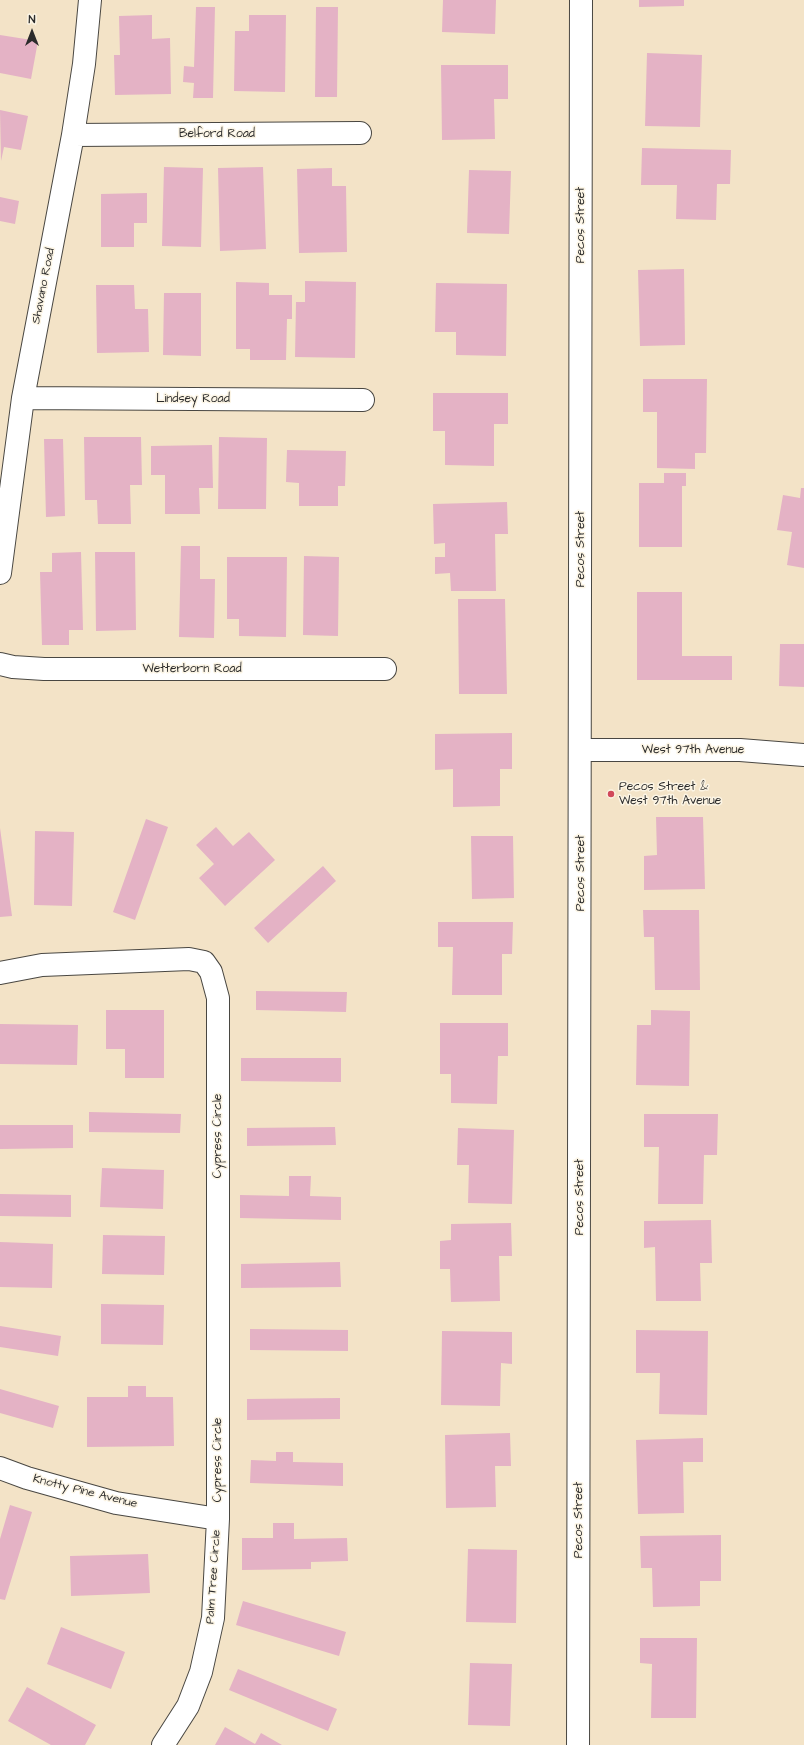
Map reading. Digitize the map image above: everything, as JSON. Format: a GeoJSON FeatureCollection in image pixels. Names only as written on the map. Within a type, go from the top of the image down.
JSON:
{"type":"FeatureCollection","features":[{"type":"Feature","properties":{"kind":"street","name":"Shavano Road"},"geometry":{"type":"LineString","coordinates":[[0,573],[23,398],[73,135],[84,64],[90,0]]}},
{"type":"Feature","properties":{"kind":"street","name":"Pecos Street"},"geometry":{"type":"LineString","coordinates":[[578,1745],[581,750],[581,0]]}},
{"type":"Feature","properties":{"kind":"street","name":"Belford Road"},"geometry":{"type":"LineString","coordinates":[[73,135],[360,133]]}},
{"type":"Feature","properties":{"kind":"street","name":"Lindsey Road"},"geometry":{"type":"LineString","coordinates":[[23,398],[363,400]]}},
{"type":"Feature","properties":{"kind":"street","name":"Wetterborn Road"},"geometry":{"type":"LineString","coordinates":[[0,664],[13,667],[44,669],[385,669]]}},
{"type":"Feature","properties":{"kind":"street","name":"West 97th Avenue"},"geometry":{"type":"LineString","coordinates":[[581,750],[740,750],[804,755]]}},
{"type":"Feature","properties":{"kind":"street","name":"Cypress Circle"},"geometry":{"type":"LineString","coordinates":[[0,973],[42,965],[189,959],[204,962],[211,972],[218,998],[218,1519]]}},
{"type":"Feature","properties":{"kind":"street","name":"Knotty Pine Avenue"},"geometry":{"type":"LineString","coordinates":[[0,1468],[27,1478],[116,1503],[218,1519]]}},
{"type":"Feature","properties":{"kind":"street","name":"Palm Tree Circle"},"geometry":{"type":"LineString","coordinates":[[163,1745],[188,1706],[201,1672],[213,1618],[218,1519]]}},
{"type":"Feature","properties":{"kind":"building"},"geometry":{"type":"Polygon","coordinates":[[[443,0],[496,0],[495,34],[442,32],[443,0]]]}},
{"type":"Feature","properties":{"kind":"building"},"geometry":{"type":"Polygon","coordinates":[[[639,0],[684,0],[684,6],[639,7],[639,0]]]}},
{"type":"Feature","properties":{"kind":"building"},"geometry":{"type":"Polygon","coordinates":[[[196,7],[215,7],[213,98],[193,98],[194,83],[183,82],[184,66],[194,67],[196,7]]]}},
{"type":"Feature","properties":{"kind":"building"},"geometry":{"type":"Polygon","coordinates":[[[316,7],[338,7],[337,97],[315,97],[316,7]]]}},
{"type":"Feature","properties":{"kind":"building"},"geometry":{"type":"Polygon","coordinates":[[[152,15],[152,39],[170,38],[171,94],[115,95],[114,55],[120,55],[119,16],[152,15]]]}},
{"type":"Feature","properties":{"kind":"building"},"geometry":{"type":"Polygon","coordinates":[[[249,15],[286,15],[285,92],[234,91],[235,31],[249,31],[249,15]]]}},
{"type":"Feature","properties":{"kind":"building"},"geometry":{"type":"Polygon","coordinates":[[[0,35],[38,41],[31,79],[0,73],[0,35]]]}},
{"type":"Feature","properties":{"kind":"building"},"geometry":{"type":"Polygon","coordinates":[[[647,53],[702,55],[700,127],[645,126],[647,53]]]}},
{"type":"Feature","properties":{"kind":"building"},"geometry":{"type":"Polygon","coordinates":[[[441,65],[508,65],[508,99],[494,99],[495,139],[442,140],[441,65]]]}},
{"type":"Feature","properties":{"kind":"building"},"geometry":{"type":"Polygon","coordinates":[[[0,110],[28,116],[21,150],[4,147],[1,161],[0,110]]]}},
{"type":"Feature","properties":{"kind":"building"},"geometry":{"type":"Polygon","coordinates":[[[642,148],[731,150],[730,184],[717,184],[716,220],[676,219],[677,185],[641,185],[642,148]]]}},
{"type":"Feature","properties":{"kind":"building"},"geometry":{"type":"Polygon","coordinates":[[[164,167],[203,168],[201,247],[162,246],[164,167]]]}},
{"type":"Feature","properties":{"kind":"building"},"geometry":{"type":"Polygon","coordinates":[[[263,167],[266,249],[220,251],[218,168],[263,167]]]}},
{"type":"Feature","properties":{"kind":"building"},"geometry":{"type":"Polygon","coordinates":[[[332,168],[332,186],[346,186],[347,252],[299,253],[297,169],[332,168]]]}},
{"type":"Feature","properties":{"kind":"building"},"geometry":{"type":"Polygon","coordinates":[[[469,170],[511,171],[509,234],[467,233],[469,170]]]}},
{"type":"Feature","properties":{"kind":"building"},"geometry":{"type":"Polygon","coordinates":[[[147,193],[147,223],[134,223],[134,247],[101,247],[101,194],[147,193]]]}},
{"type":"Feature","properties":{"kind":"building"},"geometry":{"type":"Polygon","coordinates":[[[0,197],[19,201],[15,224],[0,221],[0,197]]]}},
{"type":"Feature","properties":{"kind":"building"},"geometry":{"type":"Polygon","coordinates":[[[684,269],[685,345],[640,346],[638,270],[684,269]]]}},
{"type":"Feature","properties":{"kind":"building"},"geometry":{"type":"Polygon","coordinates":[[[305,281],[356,282],[355,358],[295,357],[296,302],[305,302],[305,281]]]}},
{"type":"Feature","properties":{"kind":"building"},"geometry":{"type":"Polygon","coordinates":[[[236,282],[269,283],[269,295],[292,295],[292,319],[287,319],[286,360],[250,360],[250,349],[236,349],[236,282]]]}},
{"type":"Feature","properties":{"kind":"building"},"geometry":{"type":"Polygon","coordinates":[[[436,283],[507,284],[506,356],[456,355],[456,332],[435,332],[436,283]]]}},
{"type":"Feature","properties":{"kind":"building"},"geometry":{"type":"Polygon","coordinates":[[[96,285],[134,285],[135,309],[148,309],[149,352],[97,353],[96,285]]]}},
{"type":"Feature","properties":{"kind":"building"},"geometry":{"type":"Polygon","coordinates":[[[164,293],[201,293],[201,356],[163,355],[164,293]]]}},
{"type":"Feature","properties":{"kind":"building"},"geometry":{"type":"Polygon","coordinates":[[[643,379],[707,379],[706,453],[695,453],[695,469],[657,468],[657,412],[643,412],[643,379]]]}},
{"type":"Feature","properties":{"kind":"building"},"geometry":{"type":"Polygon","coordinates":[[[433,393],[508,393],[508,424],[494,424],[494,466],[445,465],[445,431],[433,431],[433,393]]]}},
{"type":"Feature","properties":{"kind":"building"},"geometry":{"type":"Polygon","coordinates":[[[84,437],[141,437],[142,485],[130,485],[131,524],[98,524],[97,500],[85,500],[84,437]]]}},
{"type":"Feature","properties":{"kind":"building"},"geometry":{"type":"Polygon","coordinates":[[[219,437],[267,438],[266,509],[218,509],[219,437]]]}},
{"type":"Feature","properties":{"kind":"building"},"geometry":{"type":"Polygon","coordinates":[[[44,439],[63,439],[65,516],[46,517],[44,439]]]}},
{"type":"Feature","properties":{"kind":"building"},"geometry":{"type":"Polygon","coordinates":[[[212,445],[213,488],[199,488],[200,514],[165,514],[165,475],[151,475],[151,446],[212,445]]]}},
{"type":"Feature","properties":{"kind":"building"},"geometry":{"type":"Polygon","coordinates":[[[287,450],[346,451],[345,486],[338,486],[338,506],[299,506],[299,483],[286,482],[287,450]]]}},
{"type":"Feature","properties":{"kind":"building"},"geometry":{"type":"Polygon","coordinates":[[[664,473],[686,473],[686,486],[682,486],[682,547],[639,547],[639,483],[664,483],[664,473]]]}},
{"type":"Feature","properties":{"kind":"building"},"geometry":{"type":"Polygon","coordinates":[[[801,488],[804,488],[804,568],[787,565],[792,532],[777,530],[783,495],[800,498],[801,488]]]}},
{"type":"Feature","properties":{"kind":"building"},"geometry":{"type":"Polygon","coordinates":[[[507,502],[508,534],[495,534],[496,591],[451,591],[450,573],[435,574],[435,557],[445,557],[445,543],[434,544],[433,504],[507,502]]]}},
{"type":"Feature","properties":{"kind":"building"},"geometry":{"type":"Polygon","coordinates":[[[181,546],[200,546],[200,579],[215,579],[214,638],[179,637],[181,546]]]}},
{"type":"Feature","properties":{"kind":"building"},"geometry":{"type":"Polygon","coordinates":[[[81,552],[83,630],[69,630],[69,645],[42,645],[40,572],[52,572],[52,553],[81,552]]]}},
{"type":"Feature","properties":{"kind":"building"},"geometry":{"type":"Polygon","coordinates":[[[95,552],[135,552],[136,630],[96,631],[95,552]]]}},
{"type":"Feature","properties":{"kind":"building"},"geometry":{"type":"Polygon","coordinates":[[[304,556],[339,557],[338,636],[303,635],[304,556]]]}},
{"type":"Feature","properties":{"kind":"building"},"geometry":{"type":"Polygon","coordinates":[[[227,557],[287,557],[286,637],[239,636],[239,619],[227,619],[227,557]]]}},
{"type":"Feature","properties":{"kind":"building"},"geometry":{"type":"Polygon","coordinates":[[[637,592],[682,592],[682,656],[732,656],[732,680],[637,680],[637,592]]]}},
{"type":"Feature","properties":{"kind":"building"},"geometry":{"type":"Polygon","coordinates":[[[458,599],[505,599],[507,694],[459,694],[458,599]]]}},
{"type":"Feature","properties":{"kind":"building"},"geometry":{"type":"Polygon","coordinates":[[[780,644],[804,644],[804,687],[779,686],[780,644]]]}},
{"type":"Feature","properties":{"kind":"building"},"geometry":{"type":"Polygon","coordinates":[[[512,733],[512,769],[500,769],[500,806],[453,807],[453,769],[435,770],[435,734],[512,733]]]}},
{"type":"Feature","properties":{"kind":"building"},"geometry":{"type":"Polygon","coordinates":[[[656,817],[703,817],[705,889],[644,890],[644,856],[657,855],[656,817]]]}},
{"type":"Feature","properties":{"kind":"building"},"geometry":{"type":"Polygon","coordinates":[[[146,819],[168,827],[135,920],[113,912],[146,819]]]}},
{"type":"Feature","properties":{"kind":"building"},"geometry":{"type":"Polygon","coordinates":[[[216,827],[233,846],[249,832],[275,860],[225,906],[199,878],[214,864],[196,845],[216,827]]]}},
{"type":"Feature","properties":{"kind":"building"},"geometry":{"type":"Polygon","coordinates":[[[0,828],[12,916],[0,917],[0,828]]]}},
{"type":"Feature","properties":{"kind":"building"},"geometry":{"type":"Polygon","coordinates":[[[35,831],[74,832],[72,906],[34,905],[35,831]]]}},
{"type":"Feature","properties":{"kind":"building"},"geometry":{"type":"Polygon","coordinates":[[[471,836],[513,836],[514,898],[472,899],[471,836]]]}},
{"type":"Feature","properties":{"kind":"building"},"geometry":{"type":"Polygon","coordinates":[[[323,866],[336,881],[268,943],[254,928],[323,866]]]}},
{"type":"Feature","properties":{"kind":"building"},"geometry":{"type":"Polygon","coordinates":[[[643,910],[699,910],[700,990],[655,990],[654,937],[644,937],[643,910]]]}},
{"type":"Feature","properties":{"kind":"building"},"geometry":{"type":"Polygon","coordinates":[[[438,922],[513,922],[512,954],[502,954],[502,995],[452,995],[453,947],[438,947],[438,922]]]}},
{"type":"Feature","properties":{"kind":"building"},"geometry":{"type":"Polygon","coordinates":[[[256,991],[347,992],[346,1012],[256,1010],[256,991]]]}},
{"type":"Feature","properties":{"kind":"building"},"geometry":{"type":"Polygon","coordinates":[[[106,1010],[164,1010],[164,1078],[125,1078],[125,1049],[106,1049],[106,1010]]]}},
{"type":"Feature","properties":{"kind":"building"},"geometry":{"type":"Polygon","coordinates":[[[651,1010],[690,1011],[689,1086],[636,1085],[637,1025],[651,1025],[651,1010]]]}},
{"type":"Feature","properties":{"kind":"building"},"geometry":{"type":"Polygon","coordinates":[[[440,1023],[508,1023],[508,1056],[498,1056],[497,1104],[451,1103],[451,1074],[440,1074],[440,1023]]]}},
{"type":"Feature","properties":{"kind":"building"},"geometry":{"type":"Polygon","coordinates":[[[0,1024],[78,1025],[77,1065],[0,1064],[0,1024]]]}},
{"type":"Feature","properties":{"kind":"building"},"geometry":{"type":"Polygon","coordinates":[[[241,1058],[341,1058],[341,1082],[241,1081],[241,1058]]]}},
{"type":"Feature","properties":{"kind":"building"},"geometry":{"type":"Polygon","coordinates":[[[89,1112],[181,1114],[180,1133],[89,1132],[89,1112]]]}},
{"type":"Feature","properties":{"kind":"building"},"geometry":{"type":"Polygon","coordinates":[[[644,1114],[718,1114],[717,1155],[704,1155],[703,1204],[658,1204],[659,1147],[644,1147],[644,1114]]]}},
{"type":"Feature","properties":{"kind":"building"},"geometry":{"type":"Polygon","coordinates":[[[0,1125],[73,1125],[73,1148],[0,1149],[0,1125]]]}},
{"type":"Feature","properties":{"kind":"building"},"geometry":{"type":"Polygon","coordinates":[[[335,1127],[336,1145],[247,1146],[247,1128],[335,1127]]]}},
{"type":"Feature","properties":{"kind":"building"},"geometry":{"type":"Polygon","coordinates":[[[458,1128],[514,1130],[512,1204],[468,1203],[469,1165],[457,1165],[458,1128]]]}},
{"type":"Feature","properties":{"kind":"building"},"geometry":{"type":"Polygon","coordinates":[[[102,1168],[164,1170],[163,1209],[100,1207],[102,1168]]]}},
{"type":"Feature","properties":{"kind":"building"},"geometry":{"type":"Polygon","coordinates":[[[289,1176],[311,1176],[310,1196],[341,1197],[341,1220],[240,1218],[240,1195],[289,1196],[289,1176]]]}},
{"type":"Feature","properties":{"kind":"building"},"geometry":{"type":"Polygon","coordinates":[[[0,1194],[71,1195],[71,1217],[0,1216],[0,1194]]]}},
{"type":"Feature","properties":{"kind":"building"},"geometry":{"type":"Polygon","coordinates":[[[711,1220],[712,1263],[700,1263],[701,1301],[656,1301],[655,1247],[644,1248],[644,1221],[711,1220]]]}},
{"type":"Feature","properties":{"kind":"building"},"geometry":{"type":"Polygon","coordinates":[[[511,1223],[512,1256],[499,1256],[500,1301],[451,1302],[450,1269],[440,1269],[440,1241],[451,1240],[451,1224],[511,1223]]]}},
{"type":"Feature","properties":{"kind":"building"},"geometry":{"type":"Polygon","coordinates":[[[103,1235],[165,1236],[164,1275],[102,1274],[103,1235]]]}},
{"type":"Feature","properties":{"kind":"building"},"geometry":{"type":"Polygon","coordinates":[[[0,1242],[53,1244],[52,1288],[0,1287],[0,1242]]]}},
{"type":"Feature","properties":{"kind":"building"},"geometry":{"type":"Polygon","coordinates":[[[340,1262],[341,1287],[241,1288],[241,1264],[340,1262]]]}},
{"type":"Feature","properties":{"kind":"building"},"geometry":{"type":"Polygon","coordinates":[[[101,1304],[164,1305],[163,1345],[101,1344],[101,1304]]]}},
{"type":"Feature","properties":{"kind":"building"},"geometry":{"type":"Polygon","coordinates":[[[0,1326],[61,1336],[58,1356],[0,1347],[0,1326]]]}},
{"type":"Feature","properties":{"kind":"building"},"geometry":{"type":"Polygon","coordinates":[[[250,1329],[348,1330],[348,1351],[250,1350],[250,1329]]]}},
{"type":"Feature","properties":{"kind":"building"},"geometry":{"type":"Polygon","coordinates":[[[636,1330],[708,1331],[707,1415],[659,1414],[660,1373],[636,1373],[636,1330]]]}},
{"type":"Feature","properties":{"kind":"building"},"geometry":{"type":"Polygon","coordinates":[[[442,1331],[512,1332],[512,1364],[501,1363],[500,1406],[441,1405],[442,1331]]]}},
{"type":"Feature","properties":{"kind":"building"},"geometry":{"type":"Polygon","coordinates":[[[128,1386],[146,1386],[146,1397],[173,1397],[174,1446],[87,1447],[87,1397],[128,1397],[128,1386]]]}},
{"type":"Feature","properties":{"kind":"building"},"geometry":{"type":"Polygon","coordinates":[[[0,1389],[59,1406],[53,1428],[0,1413],[0,1389]]]}},
{"type":"Feature","properties":{"kind":"building"},"geometry":{"type":"Polygon","coordinates":[[[340,1398],[340,1419],[247,1420],[247,1399],[340,1398]]]}},
{"type":"Feature","properties":{"kind":"building"},"geometry":{"type":"Polygon","coordinates":[[[510,1433],[511,1466],[495,1466],[496,1507],[446,1508],[445,1435],[510,1433]]]}},
{"type":"Feature","properties":{"kind":"building"},"geometry":{"type":"Polygon","coordinates":[[[703,1438],[703,1462],[683,1462],[684,1513],[638,1514],[636,1440],[703,1438]]]}},
{"type":"Feature","properties":{"kind":"building"},"geometry":{"type":"Polygon","coordinates":[[[276,1452],[293,1452],[293,1462],[343,1463],[343,1486],[250,1483],[251,1460],[276,1461],[276,1452]]]}},
{"type":"Feature","properties":{"kind":"building"},"geometry":{"type":"Polygon","coordinates":[[[10,1505],[32,1512],[5,1600],[0,1599],[0,1539],[10,1505]]]}},
{"type":"Feature","properties":{"kind":"building"},"geometry":{"type":"Polygon","coordinates":[[[273,1523],[294,1523],[294,1539],[347,1538],[348,1561],[311,1562],[311,1569],[242,1570],[242,1538],[273,1538],[273,1523]]]}},
{"type":"Feature","properties":{"kind":"building"},"geometry":{"type":"Polygon","coordinates":[[[721,1535],[721,1581],[700,1581],[700,1606],[653,1607],[652,1568],[641,1568],[640,1536],[721,1535]]]}},
{"type":"Feature","properties":{"kind":"building"},"geometry":{"type":"Polygon","coordinates":[[[468,1549],[517,1550],[516,1623],[466,1622],[468,1549]]]}},
{"type":"Feature","properties":{"kind":"building"},"geometry":{"type":"Polygon","coordinates":[[[148,1554],[150,1593],[71,1596],[70,1556],[148,1554]]]}},
{"type":"Feature","properties":{"kind":"building"},"geometry":{"type":"Polygon","coordinates":[[[243,1601],[346,1632],[339,1656],[236,1625],[243,1601]]]}},
{"type":"Feature","properties":{"kind":"building"},"geometry":{"type":"Polygon","coordinates":[[[61,1627],[125,1652],[111,1689],[47,1664],[61,1627]]]}},
{"type":"Feature","properties":{"kind":"building"},"geometry":{"type":"Polygon","coordinates":[[[640,1638],[697,1638],[696,1718],[651,1718],[652,1664],[640,1663],[640,1638]]]}},
{"type":"Feature","properties":{"kind":"building"},"geometry":{"type":"Polygon","coordinates":[[[470,1663],[512,1664],[510,1726],[468,1725],[470,1663]]]}},
{"type":"Feature","properties":{"kind":"building"},"geometry":{"type":"Polygon","coordinates":[[[238,1669],[337,1709],[328,1731],[229,1690],[238,1669]]]}},
{"type":"Feature","properties":{"kind":"building"},"geometry":{"type":"Polygon","coordinates":[[[27,1687],[96,1725],[85,1745],[51,1745],[8,1721],[27,1687]]]}},
{"type":"Feature","properties":{"kind":"building"},"geometry":{"type":"Polygon","coordinates":[[[225,1727],[255,1744],[261,1733],[282,1745],[215,1745],[225,1727]]]}},
{"type":"Feature","properties":{"kind":"place","name":"Pecos Street & West 97th Avenue"},"geometry":{"type":"Point","coordinates":[611,794]}}]}
